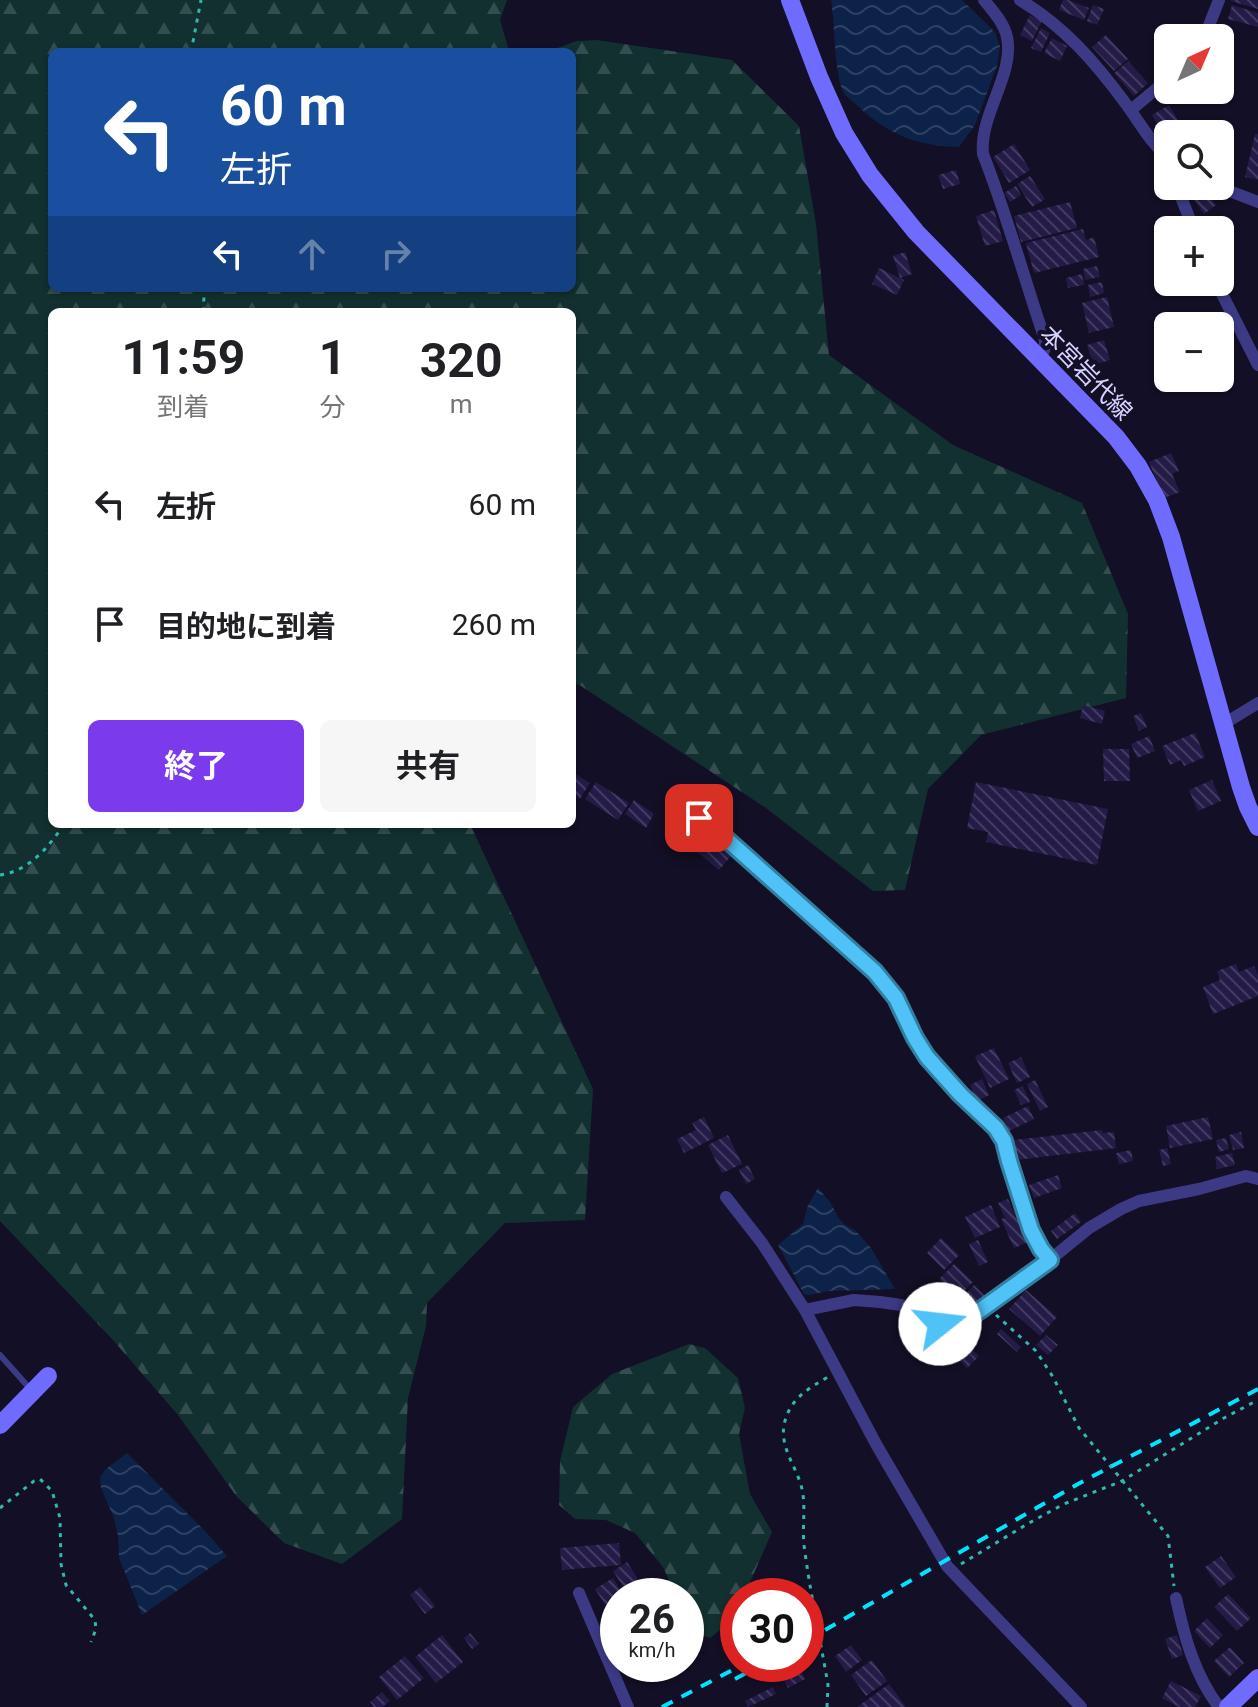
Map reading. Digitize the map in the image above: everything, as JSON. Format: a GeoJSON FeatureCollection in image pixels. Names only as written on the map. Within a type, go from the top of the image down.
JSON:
{"type":"FeatureCollection","features":[{"type":"Feature","properties":{"kind":"main road","name":"本宮岩代線"},"geometry":{"type":"LineString","coordinates":[[790,0],[844,133],[870,175],[916,232],[1116,437],[1138,466],[1157,500],[1174,549],[1222,725],[1248,807],[1258,827]]}},
{"type":"Feature","properties":{"kind":"main road"},"geometry":{"type":"LineString","coordinates":[[0,1425],[48,1376]]}},
{"type":"Feature","properties":{"kind":"main road"},"geometry":{"type":"LineString","coordinates":[[1228,1707],[1258,1678]]}},
{"type":"Feature","properties":{"kind":"street"},"geometry":{"type":"LineString","coordinates":[[984,0],[1006,33],[1008,45],[1004,70],[985,131],[983,154],[1045,340],[1040,359]]}},
{"type":"Feature","properties":{"kind":"street"},"geometry":{"type":"LineString","coordinates":[[1020,0],[1042,12],[1086,54],[1154,143]]}},
{"type":"Feature","properties":{"kind":"street"},"geometry":{"type":"LineString","coordinates":[[1210,24],[1219,0]]}},
{"type":"Feature","properties":{"kind":"street"},"geometry":{"type":"LineString","coordinates":[[1131,110],[1154,91]]}},
{"type":"Feature","properties":{"kind":"street"},"geometry":{"type":"LineString","coordinates":[[1234,193],[1258,202]]}},
{"type":"Feature","properties":{"kind":"street"},"geometry":{"type":"LineString","coordinates":[[1223,296],[1258,365]]}},
{"type":"Feature","properties":{"kind":"street"},"geometry":{"type":"LineString","coordinates":[[1222,725],[1258,703]]}},
{"type":"Feature","properties":{"kind":"street"},"geometry":{"type":"LineString","coordinates":[[671,835],[693,821],[703,819],[888,985],[927,1057],[996,1128],[1004,1141],[1031,1230],[1050,1260]]}},
{"type":"Feature","properties":{"kind":"street"},"geometry":{"type":"LineString","coordinates":[[805,1310],[854,1300],[880,1302],[901,1305],[940,1324],[955,1326],[987,1307],[1089,1228],[1121,1209],[1139,1201],[1246,1176],[1258,1179]]}},
{"type":"Feature","properties":{"kind":"street"},"geometry":{"type":"LineString","coordinates":[[726,1197],[762,1243],[805,1310],[938,1551],[952,1571],[1081,1707]]}},
{"type":"Feature","properties":{"kind":"street"},"geometry":{"type":"LineString","coordinates":[[579,1593],[628,1707]]}},
{"type":"Feature","properties":{"kind":"street"},"geometry":{"type":"LineString","coordinates":[[1176,1598],[1193,1660],[1219,1707]]}},
{"type":"Feature","properties":{"kind":"lane"},"geometry":{"type":"LineString","coordinates":[[0,1355],[33,1391]]}},
{"type":"Feature","properties":{"kind":"path"},"geometry":{"type":"LineString","coordinates":[[192,48],[201,0]]}},
{"type":"Feature","properties":{"kind":"path"},"geometry":{"type":"LineString","coordinates":[[0,875],[14,873],[27,865],[61,828]]}},
{"type":"Feature","properties":{"kind":"path"},"geometry":{"type":"LineString","coordinates":[[987,1307],[1036,1351],[1079,1428],[1168,1536],[1176,1598]]}},
{"type":"Feature","properties":{"kind":"path"},"geometry":{"type":"LineString","coordinates":[[827,1707],[828,1685],[804,1541],[804,1502],[783,1438],[787,1414],[793,1403],[807,1389],[837,1372]]}},
{"type":"Feature","properties":{"kind":"path"},"geometry":{"type":"LineString","coordinates":[[952,1571],[1064,1504],[1122,1481],[1258,1400]]}},
{"type":"Feature","properties":{"kind":"path"},"geometry":{"type":"LineString","coordinates":[[0,1508],[40,1479],[52,1491],[60,1518],[61,1564],[66,1585],[95,1620],[96,1629],[91,1642]]}},
{"type":"Feature","properties":{"kind":"green space"},"geometry":{"type":"Polygon","coordinates":[[[0,0],[507,0],[500,20],[508,48],[48,48],[48,292],[576,292],[576,48],[557,48],[577,41],[597,40],[732,60],[799,126],[816,224],[829,355],[953,445],[1082,503],[1128,614],[1126,698],[981,735],[928,789],[905,890],[873,891],[766,808],[576,684],[576,308],[48,308],[48,828],[472,828],[593,1089],[585,1220],[505,1223],[427,1303],[426,1326],[408,1398],[402,1519],[342,1564],[284,1543],[237,1497],[178,1415],[112,1339],[0,1221],[0,0]]]}},
{"type":"Feature","properties":{"kind":"green space"},"geometry":{"type":"Polygon","coordinates":[[[689,1344],[705,1348],[738,1378],[745,1408],[739,1434],[750,1494],[772,1532],[752,1578],[720,1578],[720,1630],[710,1638],[704,1636],[704,1578],[668,1578],[663,1567],[635,1533],[606,1520],[575,1519],[559,1505],[560,1461],[573,1407],[612,1374],[689,1344]]]}},
{"type":"Feature","properties":{"kind":"water"},"geometry":{"type":"Polygon","coordinates":[[[831,0],[962,0],[995,32],[1000,46],[997,66],[975,125],[959,147],[919,142],[895,133],[873,119],[846,95],[838,75],[831,0]]]}},
{"type":"Feature","properties":{"kind":"water"},"geometry":{"type":"Polygon","coordinates":[[[818,1188],[844,1224],[856,1231],[871,1248],[895,1289],[804,1294],[778,1245],[803,1224],[808,1205],[818,1188]]]}},
{"type":"Feature","properties":{"kind":"water"},"geometry":{"type":"Polygon","coordinates":[[[127,1453],[227,1556],[142,1615],[119,1558],[114,1518],[101,1488],[100,1477],[127,1453]]]}},
{"type":"Feature","properties":{"kind":"building"},"geometry":{"type":"Polygon","coordinates":[[[1063,0],[1089,8],[1084,20],[1059,10],[1063,0]]]}},
{"type":"Feature","properties":{"kind":"building"},"geometry":{"type":"Polygon","coordinates":[[[1258,0],[1258,9],[1231,1],[1258,0]]]}},
{"type":"Feature","properties":{"kind":"building"},"geometry":{"type":"Polygon","coordinates":[[[1093,5],[1104,9],[1097,25],[1087,21],[1093,5]]]}},
{"type":"Feature","properties":{"kind":"building"},"geometry":{"type":"Polygon","coordinates":[[[1232,5],[1258,13],[1258,27],[1228,19],[1232,5]]]}},
{"type":"Feature","properties":{"kind":"building"},"geometry":{"type":"Polygon","coordinates":[[[1030,15],[1042,21],[1032,41],[1020,35],[1030,15]]]}},
{"type":"Feature","properties":{"kind":"building"},"geometry":{"type":"Polygon","coordinates":[[[1041,28],[1050,33],[1041,52],[1031,48],[1041,28]]]}},
{"type":"Feature","properties":{"kind":"building"},"geometry":{"type":"Polygon","coordinates":[[[1106,35],[1128,59],[1114,71],[1092,47],[1106,35]]]}},
{"type":"Feature","properties":{"kind":"building"},"geometry":{"type":"Polygon","coordinates":[[[1052,38],[1067,46],[1060,61],[1044,53],[1052,38]]]}},
{"type":"Feature","properties":{"kind":"building"},"geometry":{"type":"Polygon","coordinates":[[[1128,61],[1148,83],[1134,96],[1114,73],[1128,61]]]}},
{"type":"Feature","properties":{"kind":"building"},"geometry":{"type":"Polygon","coordinates":[[[1169,105],[1178,120],[1155,120],[1152,115],[1169,105]]]}},
{"type":"Feature","properties":{"kind":"building"},"geometry":{"type":"Polygon","coordinates":[[[1255,134],[1258,134],[1258,180],[1245,177],[1255,134]]]}},
{"type":"Feature","properties":{"kind":"building"},"geometry":{"type":"Polygon","coordinates":[[[1014,144],[1030,170],[1009,183],[993,157],[1014,144]]]}},
{"type":"Feature","properties":{"kind":"building"},"geometry":{"type":"Polygon","coordinates":[[[956,170],[960,184],[943,189],[938,175],[956,170]]]}},
{"type":"Feature","properties":{"kind":"building"},"geometry":{"type":"Polygon","coordinates":[[[1030,176],[1045,199],[1032,207],[1017,184],[1030,176]]]}},
{"type":"Feature","properties":{"kind":"building"},"geometry":{"type":"Polygon","coordinates":[[[1016,186],[1021,195],[1010,202],[1004,193],[1016,186]]]}},
{"type":"Feature","properties":{"kind":"building"},"geometry":{"type":"Polygon","coordinates":[[[1194,200],[1212,200],[1216,205],[1204,214],[1194,200]]]}},
{"type":"Feature","properties":{"kind":"building"},"geometry":{"type":"Polygon","coordinates":[[[1070,202],[1077,228],[1021,242],[1014,216],[1070,202]]]}},
{"type":"Feature","properties":{"kind":"building"},"geometry":{"type":"Polygon","coordinates":[[[994,210],[1003,241],[985,246],[976,216],[994,210]]]}},
{"type":"Feature","properties":{"kind":"building"},"geometry":{"type":"Polygon","coordinates":[[[1083,229],[1086,240],[1094,237],[1099,257],[1034,273],[1026,243],[1083,229]]]}},
{"type":"Feature","properties":{"kind":"building"},"geometry":{"type":"Polygon","coordinates":[[[905,252],[912,274],[900,278],[893,256],[905,252]]]}},
{"type":"Feature","properties":{"kind":"building"},"geometry":{"type":"Polygon","coordinates":[[[1097,266],[1100,277],[1085,280],[1083,269],[1097,266]]]}},
{"type":"Feature","properties":{"kind":"building"},"geometry":{"type":"Polygon","coordinates":[[[879,268],[904,280],[897,295],[872,284],[879,268]]]}},
{"type":"Feature","properties":{"kind":"building"},"geometry":{"type":"Polygon","coordinates":[[[1082,274],[1084,285],[1068,288],[1066,278],[1082,274]]]}},
{"type":"Feature","properties":{"kind":"building"},"geometry":{"type":"Polygon","coordinates":[[[1102,282],[1104,293],[1090,297],[1088,285],[1102,282]]]}},
{"type":"Feature","properties":{"kind":"building"},"geometry":{"type":"Polygon","coordinates":[[[1107,297],[1114,327],[1089,333],[1082,303],[1107,297]]]}},
{"type":"Feature","properties":{"kind":"building"},"geometry":{"type":"Polygon","coordinates":[[[1104,340],[1110,360],[1093,365],[1087,345],[1104,340]]]}},
{"type":"Feature","properties":{"kind":"building"},"geometry":{"type":"Polygon","coordinates":[[[1171,453],[1179,471],[1172,474],[1180,492],[1164,498],[1149,462],[1171,453]]]}},
{"type":"Feature","properties":{"kind":"building"},"geometry":{"type":"Polygon","coordinates":[[[1083,705],[1105,711],[1102,724],[1080,718],[1083,705]]]}},
{"type":"Feature","properties":{"kind":"building"},"geometry":{"type":"Polygon","coordinates":[[[1141,713],[1147,727],[1139,731],[1133,716],[1141,713]]]}},
{"type":"Feature","properties":{"kind":"building"},"geometry":{"type":"Polygon","coordinates":[[[1195,733],[1205,757],[1184,766],[1181,760],[1170,765],[1162,746],[1195,733]]]}},
{"type":"Feature","properties":{"kind":"building"},"geometry":{"type":"Polygon","coordinates":[[[1149,736],[1155,751],[1137,758],[1131,744],[1149,736]]]}},
{"type":"Feature","properties":{"kind":"building"},"geometry":{"type":"Polygon","coordinates":[[[1103,749],[1129,749],[1130,781],[1104,781],[1103,749]]]}},
{"type":"Feature","properties":{"kind":"building"},"geometry":{"type":"Polygon","coordinates":[[[576,774],[590,783],[580,799],[576,796],[576,774]]]}},
{"type":"Feature","properties":{"kind":"building"},"geometry":{"type":"Polygon","coordinates":[[[1212,780],[1221,801],[1198,811],[1189,790],[1212,780]]]}},
{"type":"Feature","properties":{"kind":"building"},"geometry":{"type":"Polygon","coordinates":[[[596,782],[629,803],[618,820],[585,799],[596,782]]]}},
{"type":"Feature","properties":{"kind":"building"},"geometry":{"type":"Polygon","coordinates":[[[976,782],[1108,809],[1097,865],[986,842],[988,832],[967,828],[976,782]]]}},
{"type":"Feature","properties":{"kind":"building"},"geometry":{"type":"Polygon","coordinates":[[[634,800],[654,814],[646,828],[625,814],[634,800]]]}},
{"type":"Feature","properties":{"kind":"building"},"geometry":{"type":"Polygon","coordinates":[[[702,831],[732,855],[719,870],[690,846],[702,831]]]}},
{"type":"Feature","properties":{"kind":"building"},"geometry":{"type":"Polygon","coordinates":[[[1236,964],[1239,972],[1254,966],[1258,975],[1258,996],[1213,1014],[1203,987],[1220,980],[1217,971],[1236,964]]]}},
{"type":"Feature","properties":{"kind":"building"},"geometry":{"type":"Polygon","coordinates":[[[994,1048],[1009,1079],[990,1088],[975,1056],[994,1048]]]}},
{"type":"Feature","properties":{"kind":"building"},"geometry":{"type":"Polygon","coordinates":[[[1021,1057],[1030,1077],[1017,1083],[1008,1063],[1021,1057]]]}},
{"type":"Feature","properties":{"kind":"building"},"geometry":{"type":"Polygon","coordinates":[[[982,1079],[989,1095],[977,1101],[970,1085],[982,1079]]]}},
{"type":"Feature","properties":{"kind":"building"},"geometry":{"type":"Polygon","coordinates":[[[1035,1080],[1048,1107],[1040,1111],[1027,1084],[1035,1080]]]}},
{"type":"Feature","properties":{"kind":"building"},"geometry":{"type":"Polygon","coordinates":[[[1023,1086],[1030,1102],[1021,1105],[1014,1090],[1023,1086]]]}},
{"type":"Feature","properties":{"kind":"building"},"geometry":{"type":"Polygon","coordinates":[[[1028,1106],[1034,1119],[1009,1131],[1003,1118],[1028,1106]]]}},
{"type":"Feature","properties":{"kind":"building"},"geometry":{"type":"Polygon","coordinates":[[[704,1117],[714,1138],[684,1153],[677,1139],[696,1130],[692,1123],[704,1117]]]}},
{"type":"Feature","properties":{"kind":"building"},"geometry":{"type":"Polygon","coordinates":[[[1208,1117],[1213,1139],[1170,1148],[1166,1126],[1208,1117]]]}},
{"type":"Feature","properties":{"kind":"building"},"geometry":{"type":"Polygon","coordinates":[[[1102,1130],[1102,1133],[1114,1132],[1116,1148],[1015,1160],[1013,1140],[1102,1130]]]}},
{"type":"Feature","properties":{"kind":"building"},"geometry":{"type":"Polygon","coordinates":[[[1241,1132],[1244,1148],[1233,1150],[1229,1135],[1241,1132]]]}},
{"type":"Feature","properties":{"kind":"building"},"geometry":{"type":"Polygon","coordinates":[[[728,1135],[742,1164],[722,1173],[708,1145],[728,1135]]]}},
{"type":"Feature","properties":{"kind":"building"},"geometry":{"type":"Polygon","coordinates":[[[1226,1138],[1229,1149],[1219,1152],[1216,1140],[1226,1138]]]}},
{"type":"Feature","properties":{"kind":"building"},"geometry":{"type":"Polygon","coordinates":[[[1167,1148],[1171,1164],[1163,1166],[1159,1150],[1167,1148]]]}},
{"type":"Feature","properties":{"kind":"building"},"geometry":{"type":"Polygon","coordinates":[[[1131,1150],[1133,1161],[1119,1164],[1116,1153],[1131,1150]]]}},
{"type":"Feature","properties":{"kind":"building"},"geometry":{"type":"Polygon","coordinates":[[[1232,1153],[1235,1165],[1217,1169],[1215,1157],[1232,1153]]]}},
{"type":"Feature","properties":{"kind":"building"},"geometry":{"type":"Polygon","coordinates":[[[748,1165],[755,1179],[746,1184],[739,1170],[748,1165]]]}},
{"type":"Feature","properties":{"kind":"building"},"geometry":{"type":"Polygon","coordinates":[[[1058,1175],[1062,1188],[1034,1198],[1029,1185],[1058,1175]]]}},
{"type":"Feature","properties":{"kind":"building"},"geometry":{"type":"Polygon","coordinates":[[[1008,1199],[1028,1242],[1014,1248],[1001,1219],[1005,1218],[998,1203],[1008,1199]]]}},
{"type":"Feature","properties":{"kind":"building"},"geometry":{"type":"Polygon","coordinates":[[[991,1205],[1000,1227],[975,1238],[965,1217],[991,1205]]]}},
{"type":"Feature","properties":{"kind":"building"},"geometry":{"type":"Polygon","coordinates":[[[1075,1213],[1081,1222],[1057,1239],[1051,1231],[1075,1213]]]}},
{"type":"Feature","properties":{"kind":"building"},"geometry":{"type":"Polygon","coordinates":[[[941,1238],[959,1255],[944,1270],[927,1253],[941,1238]]]}},
{"type":"Feature","properties":{"kind":"building"},"geometry":{"type":"Polygon","coordinates":[[[978,1240],[988,1262],[979,1266],[969,1244],[978,1240]]]}},
{"type":"Feature","properties":{"kind":"building"},"geometry":{"type":"Polygon","coordinates":[[[954,1264],[973,1282],[958,1297],[939,1279],[954,1264]]]}},
{"type":"Feature","properties":{"kind":"building"},"geometry":{"type":"Polygon","coordinates":[[[974,1285],[985,1296],[974,1308],[963,1297],[974,1285]]]}},
{"type":"Feature","properties":{"kind":"building"},"geometry":{"type":"Polygon","coordinates":[[[1026,1290],[1057,1317],[1040,1336],[1009,1309],[1026,1290]]]}},
{"type":"Feature","properties":{"kind":"building"},"geometry":{"type":"Polygon","coordinates":[[[1001,1329],[1021,1347],[1017,1352],[997,1334],[1001,1329]]]}},
{"type":"Feature","properties":{"kind":"building"},"geometry":{"type":"Polygon","coordinates":[[[1046,1335],[1058,1345],[1048,1355],[1036,1345],[1046,1335]]]}},
{"type":"Feature","properties":{"kind":"building"},"geometry":{"type":"Polygon","coordinates":[[[959,1337],[979,1356],[967,1368],[948,1349],[959,1337]]]}},
{"type":"Feature","properties":{"kind":"building"},"geometry":{"type":"Polygon","coordinates":[[[619,1543],[621,1565],[562,1570],[560,1548],[619,1543]]]}},
{"type":"Feature","properties":{"kind":"building"},"geometry":{"type":"Polygon","coordinates":[[[1221,1556],[1236,1577],[1220,1588],[1205,1567],[1221,1556]]]}},
{"type":"Feature","properties":{"kind":"building"},"geometry":{"type":"Polygon","coordinates":[[[627,1562],[637,1578],[617,1578],[613,1571],[627,1562]]]}},
{"type":"Feature","properties":{"kind":"building"},"geometry":{"type":"Polygon","coordinates":[[[420,1587],[435,1606],[425,1614],[410,1595],[420,1587]]]}},
{"type":"Feature","properties":{"kind":"building"},"geometry":{"type":"Polygon","coordinates":[[[1228,1594],[1251,1618],[1237,1631],[1214,1607],[1228,1594]]]}},
{"type":"Feature","properties":{"kind":"building"},"geometry":{"type":"Polygon","coordinates":[[[1207,1618],[1223,1635],[1210,1648],[1194,1631],[1207,1618]]]}},
{"type":"Feature","properties":{"kind":"building"},"geometry":{"type":"Polygon","coordinates":[[[470,1633],[479,1644],[472,1649],[464,1638],[470,1633]]]}},
{"type":"Feature","properties":{"kind":"building"},"geometry":{"type":"Polygon","coordinates":[[[442,1635],[463,1662],[436,1683],[415,1657],[442,1635]]]}},
{"type":"Feature","properties":{"kind":"building"},"geometry":{"type":"Polygon","coordinates":[[[1177,1635],[1183,1655],[1172,1659],[1165,1639],[1177,1635]]]}},
{"type":"Feature","properties":{"kind":"building"},"geometry":{"type":"Polygon","coordinates":[[[851,1645],[862,1660],[846,1672],[835,1656],[851,1645]]]}},
{"type":"Feature","properties":{"kind":"building"},"geometry":{"type":"Polygon","coordinates":[[[1230,1647],[1244,1663],[1229,1677],[1214,1661],[1230,1647]]]}},
{"type":"Feature","properties":{"kind":"building"},"geometry":{"type":"Polygon","coordinates":[[[405,1656],[424,1678],[397,1700],[379,1677],[405,1656]]]}},
{"type":"Feature","properties":{"kind":"building"},"geometry":{"type":"Polygon","coordinates":[[[872,1660],[887,1681],[866,1696],[851,1675],[872,1660]]]}},
{"type":"Feature","properties":{"kind":"building"},"geometry":{"type":"Polygon","coordinates":[[[1171,1681],[1201,1696],[1195,1707],[1179,1707],[1162,1698],[1171,1681]]]}},
{"type":"Feature","properties":{"kind":"building"},"geometry":{"type":"Polygon","coordinates":[[[785,1682],[799,1682],[788,1688],[785,1682]]]}},
{"type":"Feature","properties":{"kind":"building"},"geometry":{"type":"Polygon","coordinates":[[[889,1684],[906,1707],[857,1707],[889,1684]]]}},
{"type":"Feature","properties":{"kind":"building"},"geometry":{"type":"Polygon","coordinates":[[[773,1687],[776,1694],[748,1707],[745,1701],[773,1687]]]}},
{"type":"Feature","properties":{"kind":"building"},"geometry":{"type":"Polygon","coordinates":[[[382,1692],[390,1701],[382,1707],[374,1707],[370,1702],[382,1692]]]}},
{"type":"Feature","properties":{"kind":"railway"},"geometry":{"type":"LineString","coordinates":[[824,1631],[1078,1484],[1258,1389]]}},
{"type":"Feature","properties":{"kind":"railway"},"geometry":{"type":"LineString","coordinates":[[662,1707],[720,1677]]}},
{"type":"Feature","properties":{"kind":"route"},"geometry":{"type":"LineString","coordinates":[[699,818],[775,881],[888,985],[927,1057],[996,1128],[1004,1141],[1031,1230],[1050,1260],[968,1319],[955,1326],[940,1324]]}}]}
